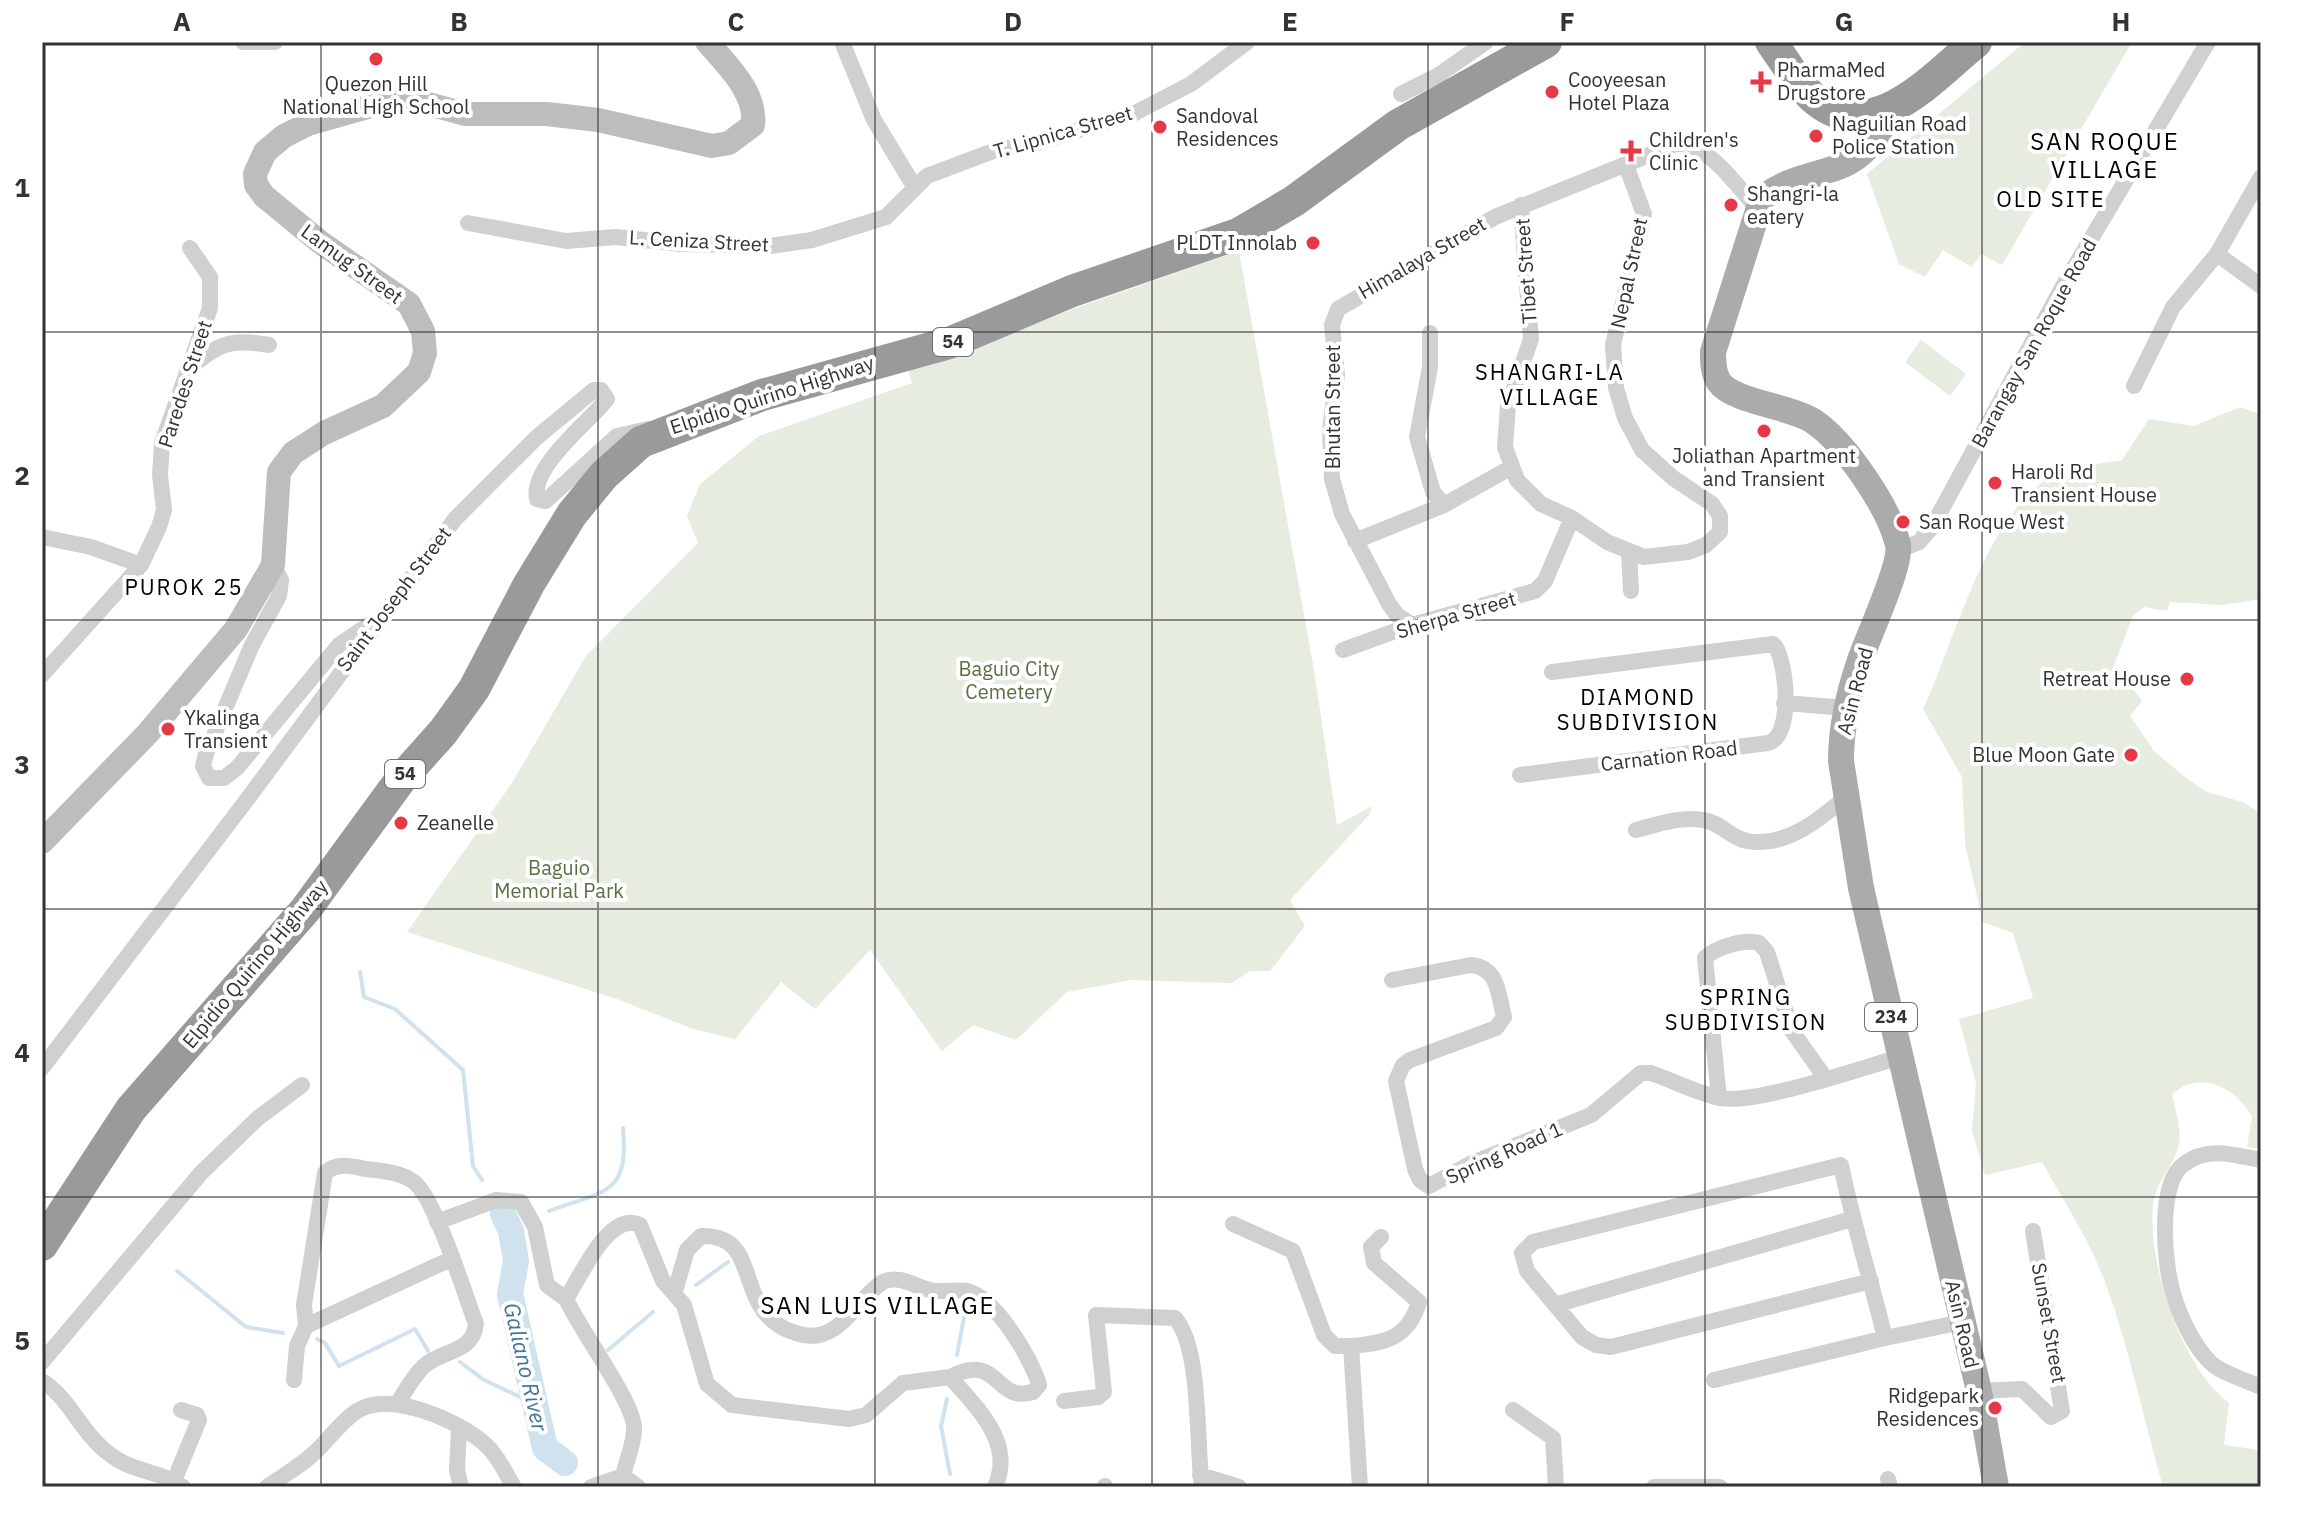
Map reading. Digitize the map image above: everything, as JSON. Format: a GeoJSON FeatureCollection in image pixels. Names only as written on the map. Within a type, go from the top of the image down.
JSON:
{"type":"FeatureCollection","features":[{"type":"Feature","properties":{"kind":"highway","name":"Elpidio Quirino Highway"},"geometry":{"type":"LineString","coordinates":[[42,1245],[131,1109],[306,909],[401,779],[443,732],[474,689],[529,584],[572,514],[625,455],[661,431],[822,376],[949,343],[1072,291],[1225,240],[1271,216],[1398,125],[1443,86],[1546,42]]}},
{"type":"Feature","properties":{"kind":"highway"},"geometry":{"type":"LineString","coordinates":[[1771,42],[1816,101],[1844,115],[1858,117],[1892,109],[1976,42]]}},
{"type":"Feature","properties":{"kind":"main road"},"geometry":{"type":"LineString","coordinates":[[1892,109],[1878,140],[1849,164],[1776,188],[1762,198],[1713,352],[1718,381],[1733,392],[1781,406],[1815,423],[1842,451],[1888,513],[1899,550]]}},
{"type":"Feature","properties":{"kind":"main road","name":"Asin Road"},"geometry":{"type":"LineString","coordinates":[[1899,550],[1847,708],[1841,741],[1846,797],[1861,888],[1979,1391],[1996,1487]]}},
{"type":"Feature","properties":{"kind":"street"},"geometry":{"type":"LineString","coordinates":[[243,42],[275,42]]}},
{"type":"Feature","properties":{"kind":"street","name":"Lamug Street"},"geometry":{"type":"LineString","coordinates":[[42,842],[214,659],[236,629],[273,565],[279,472],[304,445],[383,406],[403,391],[419,372],[425,353],[423,331],[409,304],[320,242],[264,196],[256,185],[255,174],[265,152],[284,136],[308,124],[403,97],[465,114],[547,114],[598,120],[712,146],[729,143],[753,125],[755,111],[744,89],[707,42]]}},
{"type":"Feature","properties":{"kind":"street"},"geometry":{"type":"LineString","coordinates":[[842,42],[874,120],[914,186]]}},
{"type":"Feature","properties":{"kind":"street","name":"T. Lipnica Street"},"geometry":{"type":"LineString","coordinates":[[914,186],[927,176],[996,150],[1033,144],[1135,113],[1191,84],[1247,42]]}},
{"type":"Feature","properties":{"kind":"street"},"geometry":{"type":"LineString","coordinates":[[1401,94],[1443,86],[1486,42]]}},
{"type":"Feature","properties":{"kind":"street","name":"Barangay San Roque Road"},"geometry":{"type":"LineString","coordinates":[[1899,550],[1919,542],[1932,527],[2063,286],[2208,42]]}},
{"type":"Feature","properties":{"kind":"street","name":"Himalaya Street"},"geometry":{"type":"LineString","coordinates":[[1338,309],[1456,239],[1521,205],[1676,144],[1689,145],[1717,165],[1758,209]]}},
{"type":"Feature","properties":{"kind":"street","name":"Nepal Street"},"geometry":{"type":"LineString","coordinates":[[1626,165],[1644,214],[1613,345],[1616,388],[1625,418],[1642,450],[1673,478],[1712,504],[1720,516],[1720,532],[1706,545],[1664,557],[1629,552]]}},
{"type":"Feature","properties":{"kind":"street"},"geometry":{"type":"LineString","coordinates":[[2134,386],[2173,307],[2217,254],[2261,177]]}},
{"type":"Feature","properties":{"kind":"street","name":"L. Ceniza Street"},"geometry":{"type":"LineString","coordinates":[[468,223],[566,241],[616,237],[681,244],[770,246],[812,240],[874,223],[886,217],[914,186]]}},
{"type":"Feature","properties":{"kind":"street","name":"Tibet Street"},"geometry":{"type":"LineString","coordinates":[[1510,468],[1505,447],[1507,414],[1531,339],[1521,205]]}},
{"type":"Feature","properties":{"kind":"street","name":"Paredes Street"},"geometry":{"type":"LineString","coordinates":[[42,675],[141,565],[152,547],[164,510],[160,475],[162,443],[210,308],[210,277],[190,248]]}},
{"type":"Feature","properties":{"kind":"street"},"geometry":{"type":"LineString","coordinates":[[2217,254],[2261,286]]}},
{"type":"Feature","properties":{"kind":"street","name":"Bhutan Street"},"geometry":{"type":"LineString","coordinates":[[1338,309],[1332,325],[1337,375],[1329,454],[1335,495],[1355,541],[1393,611],[1412,625]]}},
{"type":"Feature","properties":{"kind":"street"},"geometry":{"type":"LineString","coordinates":[[1430,333],[1430,367],[1417,437],[1433,492],[1444,505]]}},
{"type":"Feature","properties":{"kind":"street"},"geometry":{"type":"LineString","coordinates":[[186,371],[223,343],[242,340],[269,345]]}},
{"type":"Feature","properties":{"kind":"street","name":"Saint Joseph Street"},"geometry":{"type":"LineString","coordinates":[[42,1068],[249,797],[377,620],[484,487],[594,390],[601,390],[607,399],[568,437],[536,486],[537,499],[545,501],[617,436],[643,428],[661,431]]}},
{"type":"Feature","properties":{"kind":"street"},"geometry":{"type":"LineString","coordinates":[[1355,541],[1444,505],[1510,468],[1541,504],[1572,518],[1629,552],[1631,591]]}},
{"type":"Feature","properties":{"kind":"street","name":"Sherpa Street"},"geometry":{"type":"LineString","coordinates":[[1343,650],[1412,625],[1535,591],[1545,581],[1572,518]]}},
{"type":"Feature","properties":{"kind":"street"},"geometry":{"type":"LineString","coordinates":[[42,537],[91,547],[141,565]]}},
{"type":"Feature","properties":{"kind":"street"},"geometry":{"type":"LineString","coordinates":[[273,565],[281,580],[279,596],[251,647],[206,754],[203,766],[209,778],[224,778],[237,768],[339,645],[358,629],[377,620]]}},
{"type":"Feature","properties":{"kind":"street","name":"Carnation Road"},"geometry":{"type":"LineString","coordinates":[[1520,775],[1775,742],[1784,731],[1781,654],[1773,644],[1552,672]]}},
{"type":"Feature","properties":{"kind":"street"},"geometry":{"type":"LineString","coordinates":[[1784,703],[1847,708]]}},
{"type":"Feature","properties":{"kind":"street"},"geometry":{"type":"LineString","coordinates":[[1636,830],[1683,819],[1704,820],[1747,841],[1777,840],[1818,820],[1846,797]]}},
{"type":"Feature","properties":{"kind":"street"},"geometry":{"type":"LineString","coordinates":[[1719,1098],[1705,958],[1748,941],[1759,943],[1767,952],[1792,1031],[1826,1079]]}},
{"type":"Feature","properties":{"kind":"street","name":"Spring Road 1"},"geometry":{"type":"LineString","coordinates":[[1392,980],[1471,965],[1482,966],[1495,977],[1504,1017],[1501,1026],[1410,1060],[1399,1072],[1396,1081],[1415,1169],[1420,1180],[1429,1186],[1470,1164],[1591,1115],[1641,1073],[1651,1073],[1719,1098],[1749,1098],[1900,1057]]}},
{"type":"Feature","properties":{"kind":"street"},"geometry":{"type":"LineString","coordinates":[[42,1362],[201,1173],[258,1118],[302,1085]]}},
{"type":"Feature","properties":{"kind":"street"},"geometry":{"type":"LineString","coordinates":[[2261,1160],[2219,1152],[2190,1160],[2181,1166],[2167,1189],[2165,1206],[2172,1291],[2178,1308],[2212,1364],[2261,1387]]}},
{"type":"Feature","properties":{"kind":"street"},"geometry":{"type":"LineString","coordinates":[[1871,1281],[1611,1347],[1596,1345],[1582,1337],[1522,1261],[1522,1253],[1533,1242],[1841,1165],[1852,1219],[1871,1281],[1885,1338]]}},
{"type":"Feature","properties":{"kind":"street"},"geometry":{"type":"LineString","coordinates":[[294,1380],[297,1346],[306,1326],[304,1305],[320,1187],[325,1173],[332,1167],[357,1167],[412,1179],[421,1188],[437,1222],[476,1324],[475,1335],[468,1344],[427,1363],[412,1379],[398,1403]]}},
{"type":"Feature","properties":{"kind":"street"},"geometry":{"type":"LineString","coordinates":[[437,1222],[496,1200],[521,1202],[535,1227],[547,1285],[566,1299],[583,1333],[629,1406],[634,1428],[623,1476]]}},
{"type":"Feature","properties":{"kind":"street"},"geometry":{"type":"LineString","coordinates":[[1558,1304],[1852,1219]]}},
{"type":"Feature","properties":{"kind":"street"},"geometry":{"type":"LineString","coordinates":[[566,1299],[608,1233],[618,1223],[630,1220],[640,1225],[651,1259],[663,1281],[675,1291],[695,1335],[707,1384],[732,1405],[849,1419],[866,1415],[903,1383],[950,1377],[968,1368],[981,1368],[1015,1393],[1033,1392],[1039,1385],[1001,1317],[983,1298],[967,1291],[932,1291],[896,1279],[883,1282],[840,1325],[822,1334],[801,1335],[774,1322],[753,1300],[741,1255],[734,1244],[719,1235],[701,1236],[687,1250],[675,1291]]}},
{"type":"Feature","properties":{"kind":"street"},"geometry":{"type":"LineString","coordinates":[[1233,1224],[1293,1251],[1324,1335],[1335,1346],[1397,1338],[1408,1326],[1419,1302],[1374,1263],[1371,1247],[1381,1237]]}},
{"type":"Feature","properties":{"kind":"street","name":"Sunset Street"},"geometry":{"type":"LineString","coordinates":[[1979,1391],[2022,1389],[2044,1414],[2051,1417],[2062,1411],[2033,1231]]}},
{"type":"Feature","properties":{"kind":"street"},"geometry":{"type":"LineString","coordinates":[[306,1326],[451,1259]]}},
{"type":"Feature","properties":{"kind":"street"},"geometry":{"type":"LineString","coordinates":[[1064,1401],[1088,1399],[1104,1392],[1096,1315],[1175,1318],[1184,1336],[1196,1392],[1201,1481],[1239,1487]]}},
{"type":"Feature","properties":{"kind":"street"},"geometry":{"type":"LineString","coordinates":[[1714,1380],[1962,1322]]}},
{"type":"Feature","properties":{"kind":"street"},"geometry":{"type":"LineString","coordinates":[[1351,1346],[1360,1487]]}},
{"type":"Feature","properties":{"kind":"street"},"geometry":{"type":"LineString","coordinates":[[950,1377],[985,1419],[999,1443],[1002,1461],[995,1487]]}},
{"type":"Feature","properties":{"kind":"street"},"geometry":{"type":"LineString","coordinates":[[42,1381],[59,1392],[99,1446],[128,1468],[173,1483],[199,1420],[197,1415],[181,1410]]}},
{"type":"Feature","properties":{"kind":"street"},"geometry":{"type":"LineString","coordinates":[[267,1487],[311,1456],[356,1411],[374,1404],[398,1403],[433,1414],[489,1447],[514,1487]]}},
{"type":"Feature","properties":{"kind":"street"},"geometry":{"type":"LineString","coordinates":[[1513,1410],[1553,1438],[1556,1487]]}},
{"type":"Feature","properties":{"kind":"street"},"geometry":{"type":"LineString","coordinates":[[459,1429],[457,1470],[461,1487]]}},
{"type":"Feature","properties":{"kind":"street"},"geometry":{"type":"LineString","coordinates":[[591,1487],[623,1476]]}},
{"type":"Feature","properties":{"kind":"street"},"geometry":{"type":"LineString","coordinates":[[623,1476],[638,1487]]}},
{"type":"Feature","properties":{"kind":"street"},"geometry":{"type":"LineString","coordinates":[[1654,1487],[1720,1487]]}},
{"type":"Feature","properties":{"kind":"green space"},"geometry":{"type":"Polygon","coordinates":[[[2025,42],[2132,42],[2002,265],[1981,254],[1972,267],[1943,250],[1925,277],[1899,264],[1867,174],[2025,42]]]}},
{"type":"Feature","properties":{"kind":"green space","name":"Baguio City Cemetery"},"geometry":{"type":"Polygon","coordinates":[[[1239,251],[1315,676],[1337,825],[1372,806],[1370,814],[1290,900],[1305,926],[1270,971],[1250,971],[1232,983],[1131,980],[1067,992],[1016,1040],[973,1025],[942,1051],[870,950],[815,1009],[781,982],[735,1039],[693,1029],[617,999],[407,932],[512,783],[586,656],[698,543],[687,516],[700,484],[759,436],[912,383],[907,367],[1239,251]]]}},
{"type":"Feature","properties":{"kind":"green space"},"geometry":{"type":"Polygon","coordinates":[[[1921,340],[1966,374],[1950,396],[1905,362],[1921,340]]]}},
{"type":"Feature","properties":{"kind":"green space"},"geometry":{"type":"Polygon","coordinates":[[[2240,407],[2261,415],[2261,599],[2223,605],[2170,602],[2167,611],[2144,607],[2133,616],[2112,670],[2122,674],[2142,701],[2130,716],[2154,751],[2207,792],[2243,802],[2261,814],[2261,1149],[2247,1147],[2252,1116],[2226,1090],[2205,1082],[2183,1087],[2172,1094],[2180,1136],[2175,1155],[2155,1196],[2153,1228],[2162,1283],[2182,1340],[2212,1387],[2229,1403],[2224,1445],[2260,1450],[2261,1444],[2261,1487],[2163,1487],[2107,1287],[2042,1162],[1985,1175],[1972,1131],[1976,1083],[1959,1019],[2033,998],[2013,933],[1983,922],[1965,844],[1962,777],[1923,709],[1992,546],[2032,491],[2063,471],[2122,460],[2149,419],[2194,426],[2240,407]]]}},
{"type":"Feature","properties":{"kind":"waterway"},"geometry":{"type":"LineString","coordinates":[[360,972],[364,997],[395,1009],[463,1070],[473,1166],[482,1180]]}},
{"type":"Feature","properties":{"kind":"waterway"},"geometry":{"type":"LineString","coordinates":[[549,1211],[599,1193],[617,1179],[622,1167],[623,1128]]}},
{"type":"Feature","properties":{"kind":"waterway","name":"Galiano River"},"geometry":{"type":"LineString","coordinates":[[503,1214],[511,1231],[516,1261],[510,1294],[545,1448],[565,1463]]}},
{"type":"Feature","properties":{"kind":"waterway"},"geometry":{"type":"LineString","coordinates":[[696,1285],[728,1262]]}},
{"type":"Feature","properties":{"kind":"waterway"},"geometry":{"type":"LineString","coordinates":[[177,1271],[246,1327],[283,1333]]}},
{"type":"Feature","properties":{"kind":"waterway"},"geometry":{"type":"LineString","coordinates":[[957,1355],[966,1307]]}},
{"type":"Feature","properties":{"kind":"waterway"},"geometry":{"type":"LineString","coordinates":[[608,1350],[653,1312]]}},
{"type":"Feature","properties":{"kind":"waterway"},"geometry":{"type":"LineString","coordinates":[[317,1339],[325,1343],[339,1366],[415,1329],[428,1351]]}},
{"type":"Feature","properties":{"kind":"waterway"},"geometry":{"type":"LineString","coordinates":[[460,1362],[484,1380],[535,1404]]}},
{"type":"Feature","properties":{"kind":"waterway"},"geometry":{"type":"LineString","coordinates":[[947,1399],[941,1426],[950,1474]]}},
{"type":"Feature","properties":{"kind":"place","name":"Quezon Hill National High School"},"geometry":{"type":"Point","coordinates":[376,59]}},
{"type":"Feature","properties":{"kind":"place","name":"PharmaMed Drugstore"},"geometry":{"type":"Point","coordinates":[1761,82]}},
{"type":"Feature","properties":{"kind":"place","name":"Cooyeesan Hotel Plaza"},"geometry":{"type":"Point","coordinates":[1552,92]}},
{"type":"Feature","properties":{"kind":"place","name":"Sandoval Residences"},"geometry":{"type":"Point","coordinates":[1160,127]}},
{"type":"Feature","properties":{"kind":"place","name":"Naguilian Road Police Station"},"geometry":{"type":"Point","coordinates":[1816,136]}},
{"type":"Feature","properties":{"kind":"place","name":"Children's Clinic"},"geometry":{"type":"Point","coordinates":[1631,151]}},
{"type":"Feature","properties":{"kind":"place","name":"Shangri-la eatery"},"geometry":{"type":"Point","coordinates":[1731,205]}},
{"type":"Feature","properties":{"kind":"place","name":"PLDT Innolab"},"geometry":{"type":"Point","coordinates":[1313,243]}},
{"type":"Feature","properties":{"kind":"place","name":"Joliathan Apartment and Transient"},"geometry":{"type":"Point","coordinates":[1764,431]}},
{"type":"Feature","properties":{"kind":"place","name":"Haroli Rd Transient House"},"geometry":{"type":"Point","coordinates":[1995,483]}},
{"type":"Feature","properties":{"kind":"place","name":"San Roque West"},"geometry":{"type":"Point","coordinates":[1903,522]}},
{"type":"Feature","properties":{"kind":"place","name":"Retreat House"},"geometry":{"type":"Point","coordinates":[2187,679]}},
{"type":"Feature","properties":{"kind":"place","name":"Ykalinga Transient"},"geometry":{"type":"Point","coordinates":[168,729]}},
{"type":"Feature","properties":{"kind":"place","name":"Blue Moon Gate"},"geometry":{"type":"Point","coordinates":[2131,755]}},
{"type":"Feature","properties":{"kind":"place","name":"Zeanelle"},"geometry":{"type":"Point","coordinates":[401,823]}},
{"type":"Feature","properties":{"kind":"place","name":"Ridgepark Residences"},"geometry":{"type":"Point","coordinates":[1995,1408]}},
{"type":"Feature","properties":{"kind":"district","name":"SAN ROQUE VILLAGE"},"geometry":{"type":"Point","coordinates":[2105,156]}},
{"type":"Feature","properties":{"kind":"district","name":"OLD SITE"},"geometry":{"type":"Point","coordinates":[2051,199]}},
{"type":"Feature","properties":{"kind":"district","name":"SHANGRI-LA VILLAGE"},"geometry":{"type":"Point","coordinates":[1550,384]}},
{"type":"Feature","properties":{"kind":"district","name":"PUROK 25"},"geometry":{"type":"Point","coordinates":[184,587]}},
{"type":"Feature","properties":{"kind":"district","name":"DIAMOND SUBDIVISION"},"geometry":{"type":"Point","coordinates":[1638,710]}},
{"type":"Feature","properties":{"kind":"district","name":"SPRING SUBDIVISION"},"geometry":{"type":"Point","coordinates":[1746,1010]}},
{"type":"Feature","properties":{"kind":"district","name":"SAN LUIS VILLAGE"},"geometry":{"type":"Point","coordinates":[878,1306]}},
{"type":"Feature","properties":{"kind":"park label","name":"Baguio Memorial Park"},"geometry":{"type":"Point","coordinates":[559,880]}}]}
